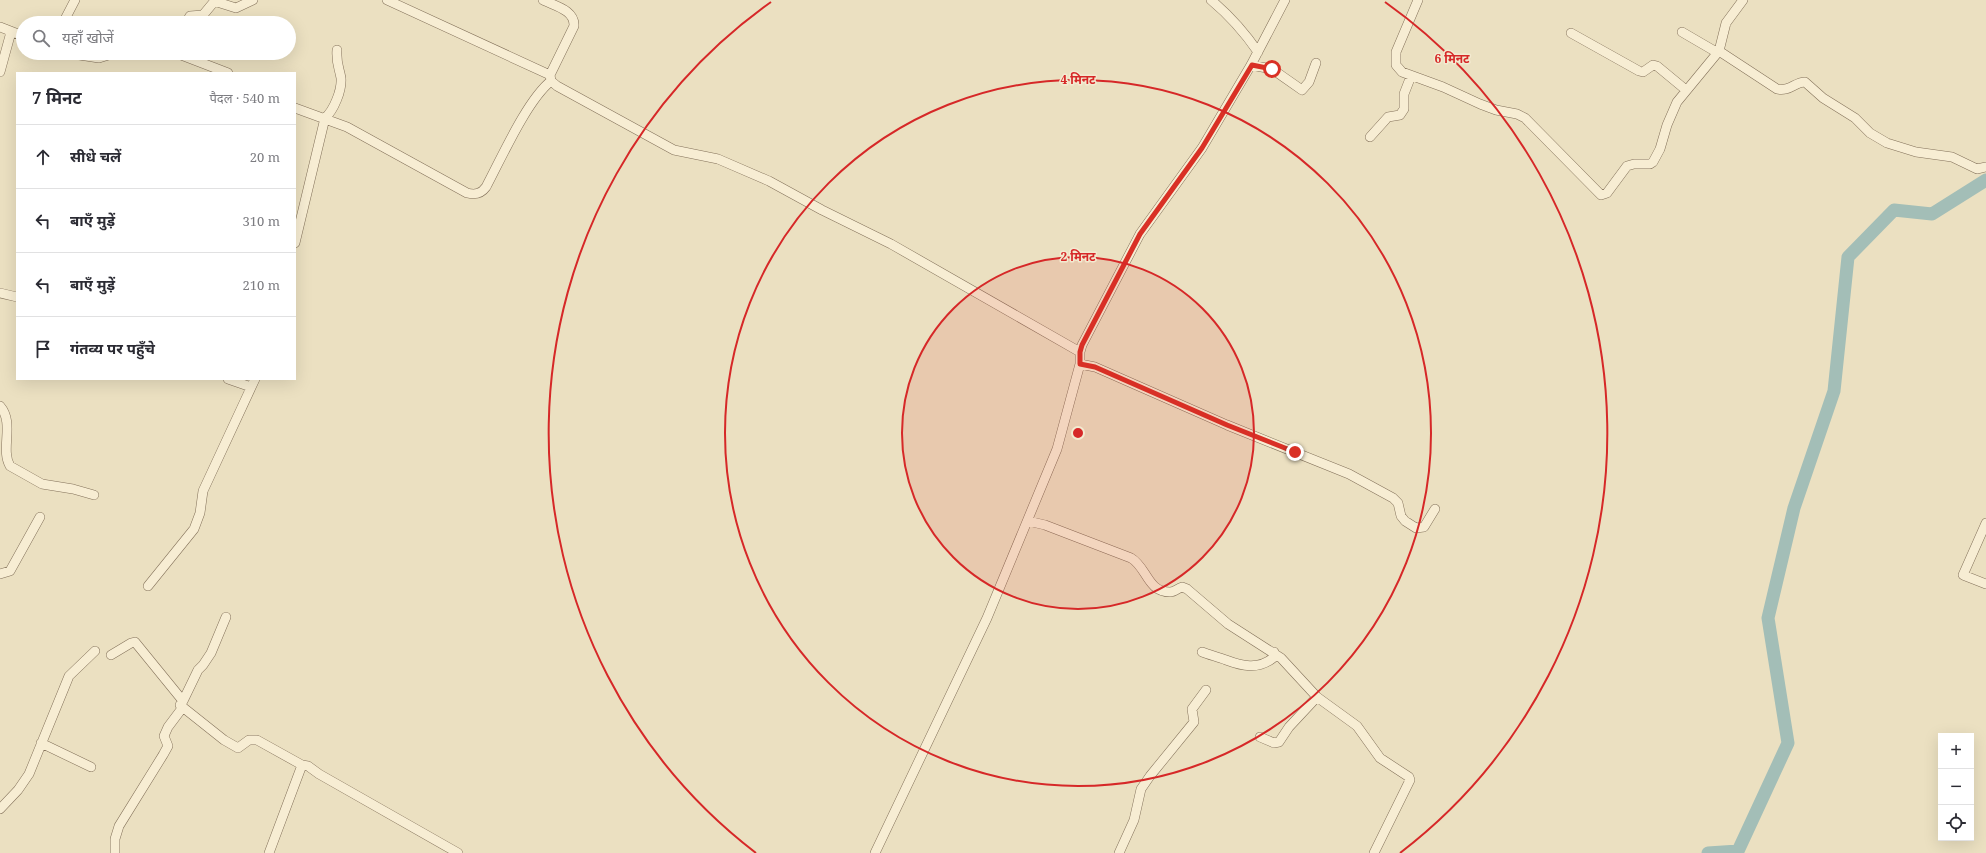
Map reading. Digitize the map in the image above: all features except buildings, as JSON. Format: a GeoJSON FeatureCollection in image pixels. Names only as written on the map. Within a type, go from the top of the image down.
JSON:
{"type":"FeatureCollection","features":[{"type":"Feature","properties":{"kind":"street"},"geometry":{"type":"LineString","coordinates":[[67,16],[75,0]]}},
{"type":"Feature","properties":{"kind":"street"},"geometry":{"type":"LineString","coordinates":[[190,16],[204,15],[213,3],[218,2],[236,8],[252,0]]}},
{"type":"Feature","properties":{"kind":"street"},"geometry":{"type":"LineString","coordinates":[[387,0],[551,78],[557,86],[674,150],[718,159],[769,181],[822,210],[891,244],[1080,352]]}},
{"type":"Feature","properties":{"kind":"street"},"geometry":{"type":"LineString","coordinates":[[296,108],[325,118],[377,143],[467,193],[475,195],[483,192],[519,124],[551,78],[574,22],[572,16],[567,11],[543,0]]}},
{"type":"Feature","properties":{"kind":"street"},"geometry":{"type":"LineString","coordinates":[[1213,0],[1231,21],[1244,30],[1258,52]]}},
{"type":"Feature","properties":{"kind":"street"},"geometry":{"type":"LineString","coordinates":[[875,853],[987,618],[1028,521],[1057,448],[1080,364],[1080,352],[1140,234],[1202,148],[1252,65],[1285,0]]}},
{"type":"Feature","properties":{"kind":"street"},"geometry":{"type":"LineString","coordinates":[[1418,0],[1395,56],[1397,68],[1411,76],[1443,87],[1496,110],[1522,116],[1601,195],[1607,193],[1627,166],[1634,164],[1650,164],[1653,162],[1660,149],[1672,111],[1686,90],[1719,52],[1726,23],[1743,0]]}},
{"type":"Feature","properties":{"kind":"street"},"geometry":{"type":"LineString","coordinates":[[0,27],[16,34]]}},
{"type":"Feature","properties":{"kind":"street"},"geometry":{"type":"LineString","coordinates":[[0,72],[11,32]]}},
{"type":"Feature","properties":{"kind":"street"},"geometry":{"type":"LineString","coordinates":[[1682,32],[1719,52],[1777,89],[1785,90],[1800,82],[1805,82],[1823,98],[1855,118],[1870,133],[1887,143],[1916,152],[1952,157],[1977,169],[1986,167]]}},
{"type":"Feature","properties":{"kind":"street"},"geometry":{"type":"LineString","coordinates":[[1572,33],[1639,71],[1643,72],[1653,65],[1657,66],[1686,90]]}},
{"type":"Feature","properties":{"kind":"street"},"geometry":{"type":"LineString","coordinates":[[296,239],[325,118],[330,113],[340,90],[341,78],[336,64],[337,50]]}},
{"type":"Feature","properties":{"kind":"street"},"geometry":{"type":"LineString","coordinates":[[196,60],[226,72]]}},
{"type":"Feature","properties":{"kind":"street"},"geometry":{"type":"LineString","coordinates":[[1252,65],[1272,69],[1302,90],[1309,82],[1316,63]]}},
{"type":"Feature","properties":{"kind":"street"},"geometry":{"type":"LineString","coordinates":[[1370,137],[1388,117],[1400,115],[1404,109],[1404,94],[1411,76]]}},
{"type":"Feature","properties":{"kind":"street"},"geometry":{"type":"LineString","coordinates":[[0,293],[16,297]]}},
{"type":"Feature","properties":{"kind":"street"},"geometry":{"type":"LineString","coordinates":[[1080,364],[1107,372],[1227,425],[1349,474],[1393,498],[1400,506],[1401,516],[1412,526],[1424,527],[1435,509]]}},
{"type":"Feature","properties":{"kind":"street"},"geometry":{"type":"LineString","coordinates":[[148,586],[194,529],[200,513],[203,491],[253,383],[234,380]]}},
{"type":"Feature","properties":{"kind":"street"},"geometry":{"type":"LineString","coordinates":[[0,406],[6,415],[4,446],[5,459],[10,466],[42,484],[73,489],[94,495]]}},
{"type":"Feature","properties":{"kind":"street"},"geometry":{"type":"LineString","coordinates":[[0,574],[8,573],[10,571],[40,517]]}},
{"type":"Feature","properties":{"kind":"street"},"geometry":{"type":"LineString","coordinates":[[1028,521],[1045,525],[1131,558],[1138,563],[1147,579],[1155,587],[1172,592],[1179,588],[1187,589],[1228,624],[1274,652],[1317,697],[1354,723],[1380,758],[1410,778],[1409,784],[1374,853]]}},
{"type":"Feature","properties":{"kind":"street"},"geometry":{"type":"LineString","coordinates":[[1986,523],[1963,575],[1986,584]]}},
{"type":"Feature","properties":{"kind":"street"},"geometry":{"type":"LineString","coordinates":[[115,853],[115,839],[119,826],[168,746],[164,736],[168,727],[183,704],[198,670],[211,653],[226,617]]}},
{"type":"Feature","properties":{"kind":"street"},"geometry":{"type":"LineString","coordinates":[[111,655],[131,643],[136,643],[183,704],[235,747],[241,747],[251,739],[257,740],[302,765],[308,766],[319,774],[458,853]]}},
{"type":"Feature","properties":{"kind":"street"},"geometry":{"type":"LineString","coordinates":[[0,809],[10,801],[24,782],[69,676],[95,652]]}},
{"type":"Feature","properties":{"kind":"street"},"geometry":{"type":"LineString","coordinates":[[1202,652],[1233,664],[1256,666],[1267,663],[1273,658],[1274,652]]}},
{"type":"Feature","properties":{"kind":"street"},"geometry":{"type":"LineString","coordinates":[[1119,853],[1134,820],[1142,789],[1150,776],[1194,722],[1191,710],[1206,690]]}},
{"type":"Feature","properties":{"kind":"street"},"geometry":{"type":"LineString","coordinates":[[1260,738],[1274,743],[1280,742],[1289,727],[1317,697]]}},
{"type":"Feature","properties":{"kind":"street"},"geometry":{"type":"LineString","coordinates":[[41,743],[91,767]]}},
{"type":"Feature","properties":{"kind":"street"},"geometry":{"type":"LineString","coordinates":[[269,853],[302,765]]}},
{"type":"Feature","properties":{"kind":"waterway"},"geometry":{"type":"LineString","coordinates":[[1708,853],[1738,851],[1788,743],[1768,618],[1794,508],[1834,391],[1848,257],[1894,210],[1932,214],[1986,180]]}},
{"type":"Feature","properties":{"kind":"route"},"geometry":{"type":"LineString","coordinates":[[1272,69],[1252,65],[1202,148],[1140,234],[1082,345],[1080,352],[1080,364],[1095,367],[1227,425],[1295,452]]}}]}
